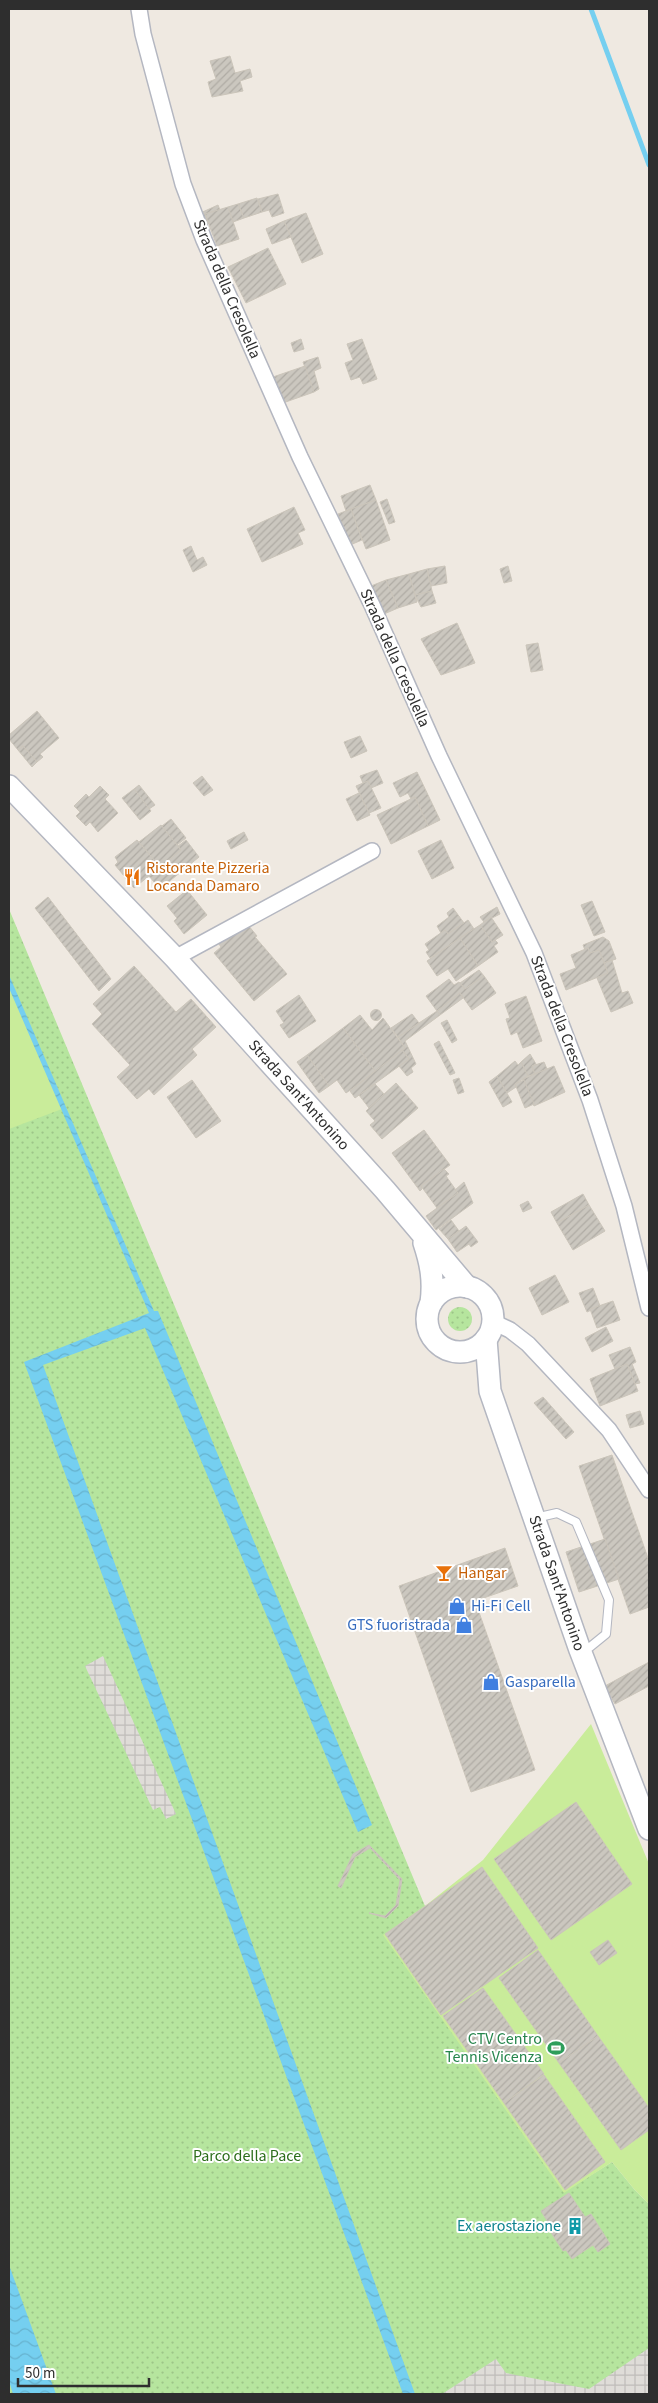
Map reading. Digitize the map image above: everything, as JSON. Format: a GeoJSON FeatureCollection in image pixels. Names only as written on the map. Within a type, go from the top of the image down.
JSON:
{"type":"FeatureCollection","features":[{"type":"Feature","properties":{"kind":"main road","name":"Strada Sant'Antonino"},"geometry":{"type":"LineString","coordinates":[[9,786],[175,958],[385,1190],[466,1286],[476,1290],[489,1303],[490,1392],[580,1650],[649,1829]]}},
{"type":"Feature","properties":{"kind":"main road","name":"Strada Sant'Antonino"},"geometry":{"type":"LineString","coordinates":[[420,1233],[431,1265],[434,1285],[427,1314],[428,1326],[432,1336],[439,1344],[472,1370],[490,1392]]}},
{"type":"Feature","properties":{"kind":"main road"},"geometry":{"type":"LineString","coordinates":[[431,1303],[446,1289],[466,1286]]}},
{"type":"Feature","properties":{"kind":"main road"},"geometry":{"type":"LineString","coordinates":[[449,1350],[469,1351],[490,1330]]}},
{"type":"Feature","properties":{"kind":"street","name":"Strada della Cresolella"},"geometry":{"type":"LineString","coordinates":[[139,9],[143,34],[183,184],[204,240],[300,457],[372,605],[439,756],[534,953],[590,1100],[624,1206],[649,1308]]}},
{"type":"Feature","properties":{"kind":"street"},"geometry":{"type":"LineString","coordinates":[[175,958],[372,851]]}},
{"type":"Feature","properties":{"kind":"street"},"geometry":{"type":"LineString","coordinates":[[490,1330],[510,1330],[528,1344],[609,1430],[649,1490]]}},
{"type":"Feature","properties":{"kind":"lane"},"geometry":{"type":"LineString","coordinates":[[534,1519],[558,1513],[576,1522],[609,1600],[606,1634],[590,1647],[580,1650]]}},
{"type":"Feature","properties":{"kind":"green space","name":"Parco della Pace"},"geometry":{"type":"Polygon","coordinates":[[[9,909],[425,1906],[384,1935],[564,2192],[612,2162],[649,2204],[649,2394],[9,2394],[9,909]]]}},
{"type":"Feature","properties":{"kind":"green space"},"geometry":{"type":"Polygon","coordinates":[[[9,987],[62,1109],[9,1129],[9,987]]]}},
{"type":"Feature","properties":{"kind":"green space"},"geometry":{"type":"Polygon","coordinates":[[[460,1307],[468,1311],[472,1319],[468,1327],[460,1331],[452,1327],[448,1319],[452,1311],[460,1307]]]}},
{"type":"Feature","properties":{"kind":"green space","name":"CTV Centro Tennis Vicenza"},"geometry":{"type":"Polygon","coordinates":[[[591,1724],[649,1864],[649,2204],[612,2162],[564,2193],[383,1935],[425,1906],[483,1860],[591,1724]]]}},
{"type":"Feature","properties":{"kind":"shaded area"},"geometry":{"type":"Polygon","coordinates":[[[103,1656],[176,1814],[166,1819],[160,1807],[153,1810],[85,1666],[103,1656]]]}},
{"type":"Feature","properties":{"kind":"shaded area"},"geometry":{"type":"Polygon","coordinates":[[[649,2348],[649,2394],[442,2394],[496,2359],[506,2373],[589,2389],[649,2348]]]}},
{"type":"Feature","properties":{"kind":"water"},"geometry":{"type":"Polygon","coordinates":[[[9,975],[154,1311],[158,1311],[372,1825],[358,1832],[145,1328],[43,1365],[415,2394],[403,2394],[24,1362],[149,1313],[9,988],[9,975]]]}},
{"type":"Feature","properties":{"kind":"water"},"geometry":{"type":"Polygon","coordinates":[[[9,2265],[56,2394],[13,2394],[9,2381],[9,2265]]]}},
{"type":"Feature","properties":{"kind":"building"},"geometry":{"type":"Polygon","coordinates":[[[230,56],[235,73],[250,69],[252,77],[240,81],[243,91],[212,97],[208,82],[216,79],[210,61],[230,56]]]}},
{"type":"Feature","properties":{"kind":"building"},"geometry":{"type":"Polygon","coordinates":[[[278,194],[284,213],[272,217],[269,210],[262,212],[258,199],[278,194]]]}},
{"type":"Feature","properties":{"kind":"building"},"geometry":{"type":"Polygon","coordinates":[[[257,198],[262,212],[244,218],[238,204],[257,198]]]}},
{"type":"Feature","properties":{"kind":"building"},"geometry":{"type":"Polygon","coordinates":[[[238,204],[244,218],[233,222],[228,207],[238,204]]]}},
{"type":"Feature","properties":{"kind":"building"},"geometry":{"type":"Polygon","coordinates":[[[218,205],[220,210],[205,214],[209,223],[201,227],[196,215],[218,205]]]}},
{"type":"Feature","properties":{"kind":"building"},"geometry":{"type":"Polygon","coordinates":[[[228,207],[239,239],[217,246],[205,214],[228,207]]]}},
{"type":"Feature","properties":{"kind":"building"},"geometry":{"type":"Polygon","coordinates":[[[306,213],[323,254],[302,263],[284,221],[306,213]]]}},
{"type":"Feature","properties":{"kind":"building"},"geometry":{"type":"Polygon","coordinates":[[[284,221],[291,237],[272,244],[266,229],[284,221]]]}},
{"type":"Feature","properties":{"kind":"building"},"geometry":{"type":"Polygon","coordinates":[[[268,248],[286,284],[246,303],[228,267],[268,248]]]}},
{"type":"Feature","properties":{"kind":"building"},"geometry":{"type":"Polygon","coordinates":[[[301,339],[304,349],[294,352],[291,343],[301,339]]]}},
{"type":"Feature","properties":{"kind":"building"},"geometry":{"type":"Polygon","coordinates":[[[362,339],[377,379],[363,384],[360,377],[351,380],[345,363],[353,360],[347,344],[362,339]]]}},
{"type":"Feature","properties":{"kind":"building"},"geometry":{"type":"Polygon","coordinates":[[[318,357],[321,368],[314,371],[319,389],[314,392],[303,362],[318,357]]]}},
{"type":"Feature","properties":{"kind":"building"},"geometry":{"type":"Polygon","coordinates":[[[305,366],[314,392],[280,404],[270,378],[305,366]]]}},
{"type":"Feature","properties":{"kind":"building"},"geometry":{"type":"Polygon","coordinates":[[[370,485],[376,500],[346,511],[341,496],[370,485]]]}},
{"type":"Feature","properties":{"kind":"building"},"geometry":{"type":"Polygon","coordinates":[[[387,499],[395,522],[389,524],[380,502],[387,499]]]}},
{"type":"Feature","properties":{"kind":"building"},"geometry":{"type":"Polygon","coordinates":[[[376,500],[390,540],[366,549],[351,509],[376,500]]]}},
{"type":"Feature","properties":{"kind":"building"},"geometry":{"type":"Polygon","coordinates":[[[294,507],[305,530],[298,533],[303,544],[262,562],[247,529],[294,507]]]}},
{"type":"Feature","properties":{"kind":"building"},"geometry":{"type":"Polygon","coordinates":[[[351,509],[362,540],[350,545],[338,514],[351,509]]]}},
{"type":"Feature","properties":{"kind":"building"},"geometry":{"type":"Polygon","coordinates":[[[191,546],[197,560],[203,557],[207,565],[193,572],[183,550],[191,546]]]}},
{"type":"Feature","properties":{"kind":"building"},"geometry":{"type":"Polygon","coordinates":[[[445,566],[447,583],[431,586],[427,569],[445,566]]]}},
{"type":"Feature","properties":{"kind":"building"},"geometry":{"type":"Polygon","coordinates":[[[508,566],[512,581],[504,583],[500,569],[508,566]]]}},
{"type":"Feature","properties":{"kind":"building"},"geometry":{"type":"Polygon","coordinates":[[[427,569],[432,591],[415,595],[409,574],[427,569]]]}},
{"type":"Feature","properties":{"kind":"building"},"geometry":{"type":"Polygon","coordinates":[[[409,574],[417,602],[398,608],[386,580],[409,574]]]}},
{"type":"Feature","properties":{"kind":"building"},"geometry":{"type":"Polygon","coordinates":[[[386,580],[398,608],[384,614],[371,586],[386,580]]]}},
{"type":"Feature","properties":{"kind":"building"},"geometry":{"type":"Polygon","coordinates":[[[432,591],[436,603],[421,607],[415,595],[432,591]]]}},
{"type":"Feature","properties":{"kind":"building"},"geometry":{"type":"Polygon","coordinates":[[[457,623],[475,663],[441,675],[421,639],[457,623]]]}},
{"type":"Feature","properties":{"kind":"building"},"geometry":{"type":"Polygon","coordinates":[[[538,643],[543,670],[531,672],[526,645],[538,643]]]}},
{"type":"Feature","properties":{"kind":"building"},"geometry":{"type":"Polygon","coordinates":[[[37,711],[59,738],[40,754],[43,757],[37,762],[23,746],[18,750],[9,739],[9,735],[37,711]]]}},
{"type":"Feature","properties":{"kind":"building"},"geometry":{"type":"Polygon","coordinates":[[[360,736],[367,751],[351,758],[344,742],[360,736]]]}},
{"type":"Feature","properties":{"kind":"building"},"geometry":{"type":"Polygon","coordinates":[[[23,746],[37,762],[32,767],[18,750],[23,746]]]}},
{"type":"Feature","properties":{"kind":"building"},"geometry":{"type":"Polygon","coordinates":[[[377,770],[383,783],[371,788],[368,781],[363,783],[360,776],[377,770]]]}},
{"type":"Feature","properties":{"kind":"building"},"geometry":{"type":"Polygon","coordinates":[[[417,772],[440,820],[428,826],[415,797],[411,799],[408,793],[400,797],[393,783],[417,772]]]}},
{"type":"Feature","properties":{"kind":"building"},"geometry":{"type":"Polygon","coordinates":[[[202,776],[213,790],[204,796],[193,783],[202,776]]]}},
{"type":"Feature","properties":{"kind":"building"},"geometry":{"type":"Polygon","coordinates":[[[368,781],[381,808],[369,813],[356,786],[368,781]]]}},
{"type":"Feature","properties":{"kind":"building"},"geometry":{"type":"Polygon","coordinates":[[[139,785],[155,805],[149,809],[134,789],[139,785]]]}},
{"type":"Feature","properties":{"kind":"building"},"geometry":{"type":"Polygon","coordinates":[[[100,786],[109,795],[105,799],[118,813],[98,832],[90,822],[86,826],[76,816],[80,812],[74,806],[86,794],[89,797],[100,786]]]}},
{"type":"Feature","properties":{"kind":"building"},"geometry":{"type":"Polygon","coordinates":[[[134,789],[151,811],[140,820],[122,798],[134,789]]]}},
{"type":"Feature","properties":{"kind":"building"},"geometry":{"type":"Polygon","coordinates":[[[359,793],[370,815],[357,821],[346,799],[359,793]]]}},
{"type":"Feature","properties":{"kind":"building"},"geometry":{"type":"Polygon","coordinates":[[[415,797],[428,826],[391,844],[377,815],[415,797]]]}},
{"type":"Feature","properties":{"kind":"building"},"geometry":{"type":"Polygon","coordinates":[[[171,819],[186,838],[177,845],[162,826],[171,819]]]}},
{"type":"Feature","properties":{"kind":"building"},"geometry":{"type":"Polygon","coordinates":[[[161,825],[181,850],[160,867],[139,842],[161,825]]]}},
{"type":"Feature","properties":{"kind":"building"},"geometry":{"type":"Polygon","coordinates":[[[244,832],[248,840],[231,849],[227,841],[244,832]]]}},
{"type":"Feature","properties":{"kind":"building"},"geometry":{"type":"Polygon","coordinates":[[[137,840],[160,867],[134,888],[115,865],[118,862],[115,857],[137,840]]]}},
{"type":"Feature","properties":{"kind":"building"},"geometry":{"type":"Polygon","coordinates":[[[186,840],[199,857],[160,889],[149,876],[181,850],[178,846],[186,840]]]}},
{"type":"Feature","properties":{"kind":"building"},"geometry":{"type":"Polygon","coordinates":[[[441,840],[454,868],[432,879],[418,851],[441,840]]]}},
{"type":"Feature","properties":{"kind":"building"},"geometry":{"type":"Polygon","coordinates":[[[187,890],[207,915],[184,934],[174,921],[177,918],[167,906],[187,890]]]}},
{"type":"Feature","properties":{"kind":"building"},"geometry":{"type":"Polygon","coordinates":[[[48,897],[111,979],[99,991],[35,908],[48,897]]]}},
{"type":"Feature","properties":{"kind":"building"},"geometry":{"type":"Polygon","coordinates":[[[592,901],[605,932],[594,936],[581,905],[592,901]]]}},
{"type":"Feature","properties":{"kind":"building"},"geometry":{"type":"Polygon","coordinates":[[[497,907],[500,914],[484,922],[480,917],[497,907]]]}},
{"type":"Feature","properties":{"kind":"building"},"geometry":{"type":"Polygon","coordinates":[[[453,908],[464,923],[448,934],[445,930],[441,933],[437,926],[449,917],[447,913],[453,908]]]}},
{"type":"Feature","properties":{"kind":"building"},"geometry":{"type":"Polygon","coordinates":[[[491,917],[503,935],[492,942],[480,925],[491,917]]]}},
{"type":"Feature","properties":{"kind":"building"},"geometry":{"type":"Polygon","coordinates":[[[468,920],[474,929],[430,958],[426,952],[429,950],[425,944],[445,930],[448,934],[468,920]]]}},
{"type":"Feature","properties":{"kind":"building"},"geometry":{"type":"Polygon","coordinates":[[[248,925],[257,936],[255,937],[287,974],[254,1001],[214,953],[221,947],[219,944],[237,929],[240,932],[248,925]]]}},
{"type":"Feature","properties":{"kind":"building"},"geometry":{"type":"Polygon","coordinates":[[[480,925],[492,942],[495,940],[498,943],[494,946],[498,952],[478,966],[460,938],[480,925]]]}},
{"type":"Feature","properties":{"kind":"building"},"geometry":{"type":"Polygon","coordinates":[[[603,937],[609,941],[616,959],[604,963],[599,950],[590,953],[588,948],[585,950],[583,945],[603,937]]]}},
{"type":"Feature","properties":{"kind":"building"},"geometry":{"type":"Polygon","coordinates":[[[460,938],[478,966],[456,981],[448,969],[437,976],[427,961],[460,938]]]}},
{"type":"Feature","properties":{"kind":"building"},"geometry":{"type":"Polygon","coordinates":[[[588,948],[590,953],[599,950],[608,973],[566,990],[560,974],[576,968],[571,955],[588,948]]]}},
{"type":"Feature","properties":{"kind":"building"},"geometry":{"type":"Polygon","coordinates":[[[612,960],[622,993],[628,991],[633,1003],[611,1012],[597,978],[608,973],[604,963],[612,960]]]}},
{"type":"Feature","properties":{"kind":"building"},"geometry":{"type":"Polygon","coordinates":[[[134,966],[176,1012],[191,999],[216,1027],[192,1049],[197,1055],[154,1095],[149,1089],[137,1099],[117,1077],[130,1065],[92,1024],[102,1014],[93,1004],[134,966]]]}},
{"type":"Feature","properties":{"kind":"building"},"geometry":{"type":"Polygon","coordinates":[[[479,970],[484,976],[465,989],[460,983],[479,970]]]}},
{"type":"Feature","properties":{"kind":"building"},"geometry":{"type":"Polygon","coordinates":[[[484,976],[496,993],[472,1010],[460,993],[437,1011],[426,996],[449,979],[454,985],[459,982],[465,989],[484,976]]]}},
{"type":"Feature","properties":{"kind":"building"},"geometry":{"type":"Polygon","coordinates":[[[460,993],[463,998],[440,1015],[437,1011],[460,993]]]}},
{"type":"Feature","properties":{"kind":"building"},"geometry":{"type":"Polygon","coordinates":[[[299,995],[316,1021],[289,1038],[280,1025],[284,1023],[276,1011],[299,995]]]}},
{"type":"Feature","properties":{"kind":"building"},"geometry":{"type":"Polygon","coordinates":[[[526,996],[542,1041],[523,1048],[517,1032],[511,1035],[506,1019],[510,1018],[505,1004],[526,996]]]}},
{"type":"Feature","properties":{"kind":"building"},"geometry":{"type":"Polygon","coordinates":[[[376,1009],[382,1015],[376,1021],[370,1015],[376,1009]]]}},
{"type":"Feature","properties":{"kind":"building"},"geometry":{"type":"Polygon","coordinates":[[[437,1011],[440,1015],[405,1041],[416,1064],[411,1068],[413,1072],[407,1076],[399,1066],[409,1059],[402,1050],[405,1048],[398,1037],[437,1011]]]}},
{"type":"Feature","properties":{"kind":"building"},"geometry":{"type":"Polygon","coordinates":[[[412,1014],[419,1023],[398,1037],[391,1028],[412,1014]]]}},
{"type":"Feature","properties":{"kind":"building"},"geometry":{"type":"Polygon","coordinates":[[[360,1015],[372,1030],[383,1018],[405,1048],[376,1072],[343,1028],[360,1015]]]}},
{"type":"Feature","properties":{"kind":"building"},"geometry":{"type":"Polygon","coordinates":[[[447,1020],[457,1040],[452,1043],[441,1023],[447,1020]]]}},
{"type":"Feature","properties":{"kind":"building"},"geometry":{"type":"Polygon","coordinates":[[[343,1028],[376,1072],[346,1093],[337,1080],[329,1086],[307,1055],[343,1028]]]}},
{"type":"Feature","properties":{"kind":"building"},"geometry":{"type":"Polygon","coordinates":[[[439,1041],[455,1073],[450,1075],[434,1044],[439,1041]]]}},
{"type":"Feature","properties":{"kind":"building"},"geometry":{"type":"Polygon","coordinates":[[[402,1050],[409,1059],[355,1098],[350,1091],[402,1050]]]}},
{"type":"Feature","properties":{"kind":"building"},"geometry":{"type":"Polygon","coordinates":[[[530,1054],[536,1064],[532,1066],[535,1074],[528,1076],[521,1062],[530,1054]]]}},
{"type":"Feature","properties":{"kind":"building"},"geometry":{"type":"Polygon","coordinates":[[[307,1055],[329,1086],[319,1093],[297,1062],[307,1055]]]}},
{"type":"Feature","properties":{"kind":"building"},"geometry":{"type":"Polygon","coordinates":[[[515,1061],[518,1065],[521,1062],[528,1076],[515,1084],[516,1087],[507,1093],[497,1076],[515,1061]]]}},
{"type":"Feature","properties":{"kind":"building"},"geometry":{"type":"Polygon","coordinates":[[[544,1062],[547,1069],[535,1074],[532,1066],[544,1062]]]}},
{"type":"Feature","properties":{"kind":"building"},"geometry":{"type":"Polygon","coordinates":[[[554,1066],[565,1092],[534,1106],[523,1079],[554,1066]]]}},
{"type":"Feature","properties":{"kind":"building"},"geometry":{"type":"Polygon","coordinates":[[[497,1076],[512,1102],[503,1107],[489,1082],[497,1076]]]}},
{"type":"Feature","properties":{"kind":"building"},"geometry":{"type":"Polygon","coordinates":[[[459,1078],[464,1092],[458,1094],[453,1080],[459,1078]]]}},
{"type":"Feature","properties":{"kind":"building"},"geometry":{"type":"Polygon","coordinates":[[[192,1080],[221,1121],[196,1138],[167,1097],[192,1080]]]}},
{"type":"Feature","properties":{"kind":"building"},"geometry":{"type":"Polygon","coordinates":[[[524,1080],[534,1104],[525,1108],[515,1084],[524,1080]]]}},
{"type":"Feature","properties":{"kind":"building"},"geometry":{"type":"Polygon","coordinates":[[[396,1083],[418,1108],[382,1139],[370,1125],[375,1121],[366,1111],[396,1083]]]}},
{"type":"Feature","properties":{"kind":"building"},"geometry":{"type":"Polygon","coordinates":[[[375,1084],[384,1094],[369,1108],[359,1095],[375,1084]]]}},
{"type":"Feature","properties":{"kind":"building"},"geometry":{"type":"Polygon","coordinates":[[[424,1130],[450,1165],[421,1186],[422,1189],[420,1191],[392,1153],[424,1130]]]}},
{"type":"Feature","properties":{"kind":"building"},"geometry":{"type":"Polygon","coordinates":[[[444,1169],[449,1174],[446,1176],[458,1193],[437,1208],[421,1186],[444,1169]]]}},
{"type":"Feature","properties":{"kind":"building"},"geometry":{"type":"Polygon","coordinates":[[[464,1182],[473,1203],[436,1230],[426,1216],[458,1193],[455,1190],[464,1182]]]}},
{"type":"Feature","properties":{"kind":"building"},"geometry":{"type":"Polygon","coordinates":[[[583,1194],[589,1205],[557,1223],[551,1212],[583,1194]]]}},
{"type":"Feature","properties":{"kind":"building"},"geometry":{"type":"Polygon","coordinates":[[[528,1201],[532,1208],[523,1212],[520,1205],[528,1201]]]}},
{"type":"Feature","properties":{"kind":"building"},"geometry":{"type":"Polygon","coordinates":[[[589,1205],[605,1231],[573,1250],[557,1223],[589,1205]]]}},
{"type":"Feature","properties":{"kind":"building"},"geometry":{"type":"Polygon","coordinates":[[[451,1220],[459,1231],[448,1239],[439,1229],[451,1220]]]}},
{"type":"Feature","properties":{"kind":"building"},"geometry":{"type":"Polygon","coordinates":[[[466,1226],[478,1242],[471,1247],[469,1244],[457,1252],[448,1239],[466,1226]]]}},
{"type":"Feature","properties":{"kind":"building"},"geometry":{"type":"Polygon","coordinates":[[[555,1275],[569,1302],[542,1315],[529,1288],[555,1275]]]}},
{"type":"Feature","properties":{"kind":"building"},"geometry":{"type":"Polygon","coordinates":[[[593,1288],[600,1306],[587,1312],[579,1293],[593,1288]]]}},
{"type":"Feature","properties":{"kind":"building"},"geometry":{"type":"Polygon","coordinates":[[[613,1301],[620,1320],[597,1328],[590,1309],[613,1301]]]}},
{"type":"Feature","properties":{"kind":"building"},"geometry":{"type":"Polygon","coordinates":[[[606,1327],[613,1341],[592,1352],[585,1338],[606,1327]]]}},
{"type":"Feature","properties":{"kind":"building"},"geometry":{"type":"Polygon","coordinates":[[[630,1347],[636,1362],[632,1364],[640,1383],[635,1384],[627,1364],[615,1369],[609,1355],[630,1347]]]}},
{"type":"Feature","properties":{"kind":"building"},"geometry":{"type":"Polygon","coordinates":[[[627,1364],[638,1391],[600,1406],[590,1379],[627,1364]]]}},
{"type":"Feature","properties":{"kind":"building"},"geometry":{"type":"Polygon","coordinates":[[[543,1397],[574,1432],[566,1439],[534,1403],[543,1397]]]}},
{"type":"Feature","properties":{"kind":"building"},"geometry":{"type":"Polygon","coordinates":[[[640,1411],[644,1424],[630,1428],[626,1415],[640,1411]]]}},
{"type":"Feature","properties":{"kind":"building"},"geometry":{"type":"Polygon","coordinates":[[[612,1455],[649,1561],[649,1607],[630,1614],[579,1466],[612,1455]]]}},
{"type":"Feature","properties":{"kind":"building"},"geometry":{"type":"Polygon","coordinates":[[[605,1539],[619,1579],[579,1592],[566,1552],[605,1539]]]}},
{"type":"Feature","properties":{"kind":"building"},"geometry":{"type":"Polygon","coordinates":[[[505,1548],[518,1586],[475,1601],[535,1770],[471,1792],[399,1586],[505,1548]]]}},
{"type":"Feature","properties":{"kind":"building"},"geometry":{"type":"Polygon","coordinates":[[[649,1662],[649,1686],[615,1704],[605,1686],[649,1662]]]}},
{"type":"Feature","properties":{"kind":"building"},"geometry":{"type":"Polygon","coordinates":[[[576,1802],[632,1884],[551,1940],[494,1859],[576,1802]]]}},
{"type":"Feature","properties":{"kind":"building"},"geometry":{"type":"Polygon","coordinates":[[[369,1845],[402,1879],[398,1906],[386,1918],[369,1913],[385,1916],[396,1905],[400,1880],[370,1848],[355,1857],[341,1888],[338,1886],[353,1854],[369,1845]]]}},
{"type":"Feature","properties":{"kind":"building"},"geometry":{"type":"Polygon","coordinates":[[[482,1867],[538,1948],[441,2015],[385,1934],[482,1867]]]}},
{"type":"Feature","properties":{"kind":"building"},"geometry":{"type":"Polygon","coordinates":[[[608,1940],[617,1953],[599,1965],[590,1952],[608,1940]]]}},
{"type":"Feature","properties":{"kind":"building"},"geometry":{"type":"Polygon","coordinates":[[[538,1950],[598,2036],[559,2063],[499,1978],[538,1950]]]}},
{"type":"Feature","properties":{"kind":"building"},"geometry":{"type":"Polygon","coordinates":[[[483,1988],[544,2074],[504,2103],[443,2016],[483,1988]]]}},
{"type":"Feature","properties":{"kind":"building"},"geometry":{"type":"Polygon","coordinates":[[[598,2036],[649,2108],[649,2130],[621,2150],[559,2063],[598,2036]]]}},
{"type":"Feature","properties":{"kind":"building"},"geometry":{"type":"Polygon","coordinates":[[[544,2075],[605,2162],[565,2190],[504,2103],[544,2075]]]}},
{"type":"Feature","properties":{"kind":"building","name":"Ex aerostazione"},"geometry":{"type":"Polygon","coordinates":[[[569,2193],[585,2217],[591,2214],[610,2244],[598,2252],[593,2245],[572,2259],[566,2250],[563,2251],[548,2228],[551,2227],[541,2211],[569,2193]]]}},
{"type":"Feature","properties":{"kind":"waterway"},"geometry":{"type":"LineString","coordinates":[[591,9],[649,165]]}},
{"type":"Feature","properties":{"kind":"place","name":"Ristorante Pizzeria Locanda Damaro"},"geometry":{"type":"Point","coordinates":[132,877]}},
{"type":"Feature","properties":{"kind":"place","name":"Hangar"},"geometry":{"type":"Point","coordinates":[444,1573]}},
{"type":"Feature","properties":{"kind":"place","name":"Hi-Fi Cell"},"geometry":{"type":"Point","coordinates":[457,1606]}},
{"type":"Feature","properties":{"kind":"place","name":"GTS fuoristrada"},"geometry":{"type":"Point","coordinates":[464,1625]}},
{"type":"Feature","properties":{"kind":"place","name":"Gasparella"},"geometry":{"type":"Point","coordinates":[491,1682]}},
{"type":"Feature","properties":{"kind":"place","name":"CTV Centro Tennis Vicenza"},"geometry":{"type":"Point","coordinates":[556,2048]}},
{"type":"Feature","properties":{"kind":"place","name":"Ex aerostazione"},"geometry":{"type":"Point","coordinates":[575,2226]}}]}
